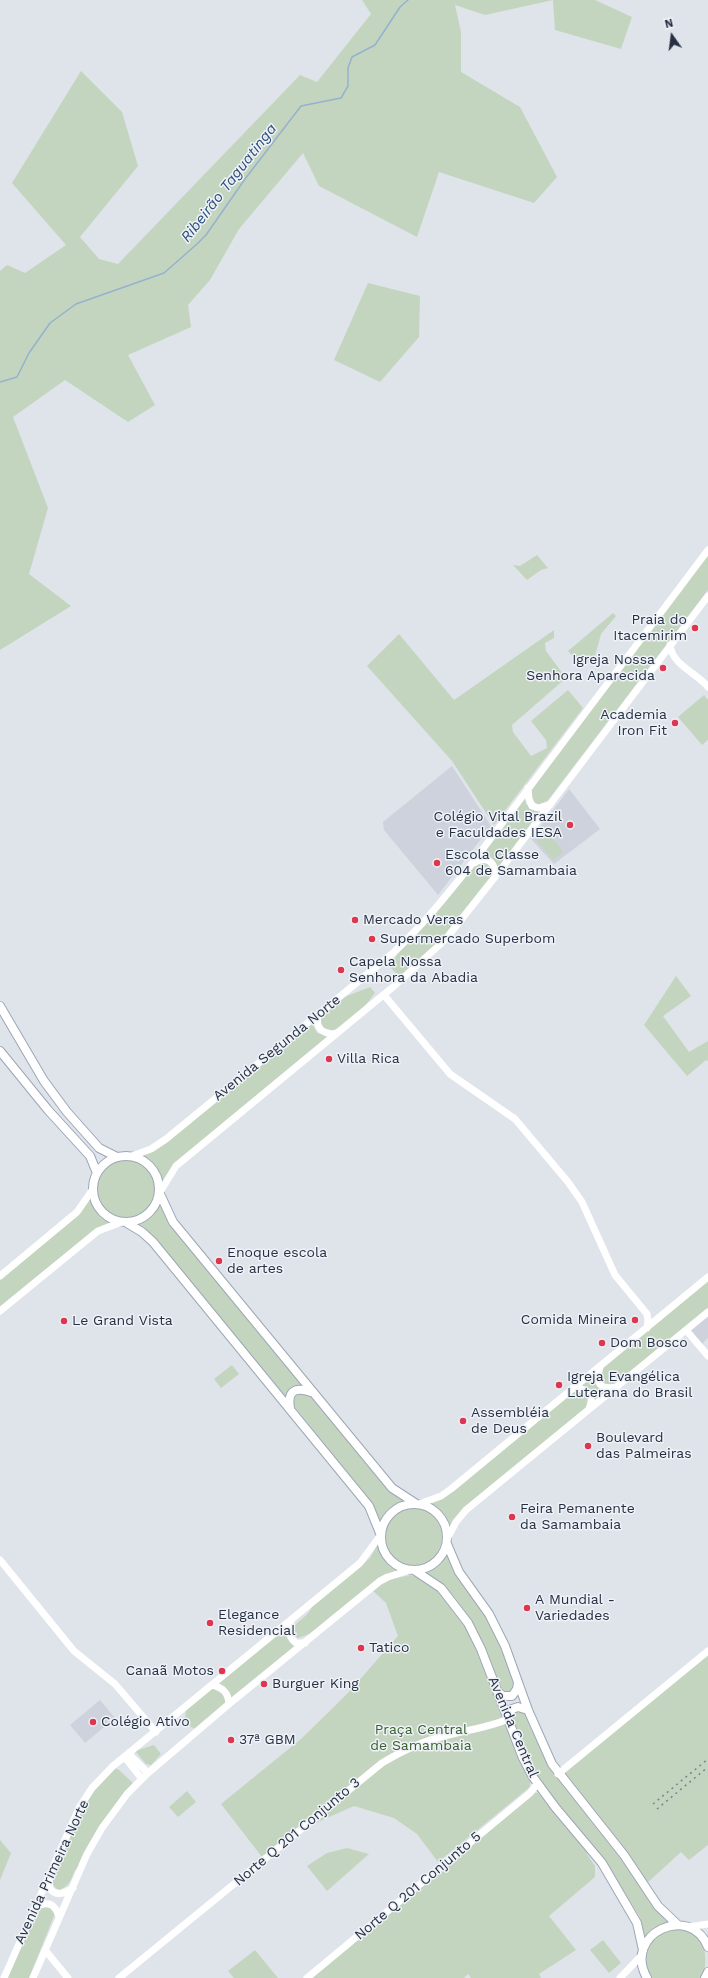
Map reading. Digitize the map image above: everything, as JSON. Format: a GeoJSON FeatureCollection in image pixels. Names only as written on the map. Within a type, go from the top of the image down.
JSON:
{"type":"FeatureCollection","features":[{"type":"Feature","properties":{"kind":"main road","name":"Avenida Segunda Norte"},"geometry":{"type":"LineString","coordinates":[[132,1156],[151,1149],[166,1139],[403,943],[434,912],[708,550]]}},
{"type":"Feature","properties":{"kind":"main road","name":"Avenida Segunda Norte"},"geometry":{"type":"LineString","coordinates":[[160,1193],[176,1166],[384,995],[445,940],[495,877],[708,596]]}},
{"type":"Feature","properties":{"kind":"main road"},"geometry":{"type":"LineString","coordinates":[[670,645],[676,660]]}},
{"type":"Feature","properties":{"kind":"main road"},"geometry":{"type":"LineString","coordinates":[[661,658],[676,660],[702,679],[708,687]]}},
{"type":"Feature","properties":{"kind":"main road"},"geometry":{"type":"LineString","coordinates":[[528,788],[532,806],[539,808],[550,804]]}},
{"type":"Feature","properties":{"kind":"main road"},"geometry":{"type":"LineString","coordinates":[[470,866],[482,859],[489,860],[494,866],[495,877]]}},
{"type":"Feature","properties":{"kind":"main road"},"geometry":{"type":"LineString","coordinates":[[384,995],[450,1074],[514,1119],[568,1182],[582,1202],[615,1275],[647,1314],[647,1328]]}},
{"type":"Feature","properties":{"kind":"main road"},"geometry":{"type":"LineString","coordinates":[[0,1006],[44,1081],[68,1112],[99,1148],[117,1157]]}},
{"type":"Feature","properties":{"kind":"main road"},"geometry":{"type":"LineString","coordinates":[[319,1013],[317,1021],[320,1031],[324,1034],[336,1034]]}},
{"type":"Feature","properties":{"kind":"main road"},"geometry":{"type":"LineString","coordinates":[[0,1051],[48,1110],[90,1156],[97,1173]]}},
{"type":"Feature","properties":{"kind":"main road"},"geometry":{"type":"LineString","coordinates":[[0,1276],[77,1212],[93,1189],[97,1173],[106,1163],[117,1157],[132,1156],[146,1162],[156,1173],[160,1182],[160,1193],[157,1203],[148,1215],[138,1220],[124,1222],[98,1231],[0,1311]]}},
{"type":"Feature","properties":{"kind":"main road"},"geometry":{"type":"LineString","coordinates":[[93,1189],[98,1207],[108,1217],[124,1222],[142,1232],[153,1242],[290,1408],[369,1506],[387,1558],[402,1568],[412,1570],[422,1569],[435,1563],[440,1557],[456,1522],[466,1510],[708,1312]]}},
{"type":"Feature","properties":{"kind":"main road"},"geometry":{"type":"LineString","coordinates":[[160,1193],[172,1222],[392,1488],[417,1504],[428,1507],[440,1516],[446,1529],[447,1541]]}},
{"type":"Feature","properties":{"kind":"main road"},"geometry":{"type":"LineString","coordinates":[[380,1535],[383,1523],[389,1514],[403,1505],[417,1504],[441,1496],[451,1489],[708,1277]]}},
{"type":"Feature","properties":{"kind":"main road"},"geometry":{"type":"LineString","coordinates":[[647,1314],[659,1317]]}},
{"type":"Feature","properties":{"kind":"main road"},"geometry":{"type":"LineString","coordinates":[[686,1330],[708,1356]]}},
{"type":"Feature","properties":{"kind":"main road"},"geometry":{"type":"LineString","coordinates":[[600,1366],[597,1378],[599,1384],[605,1388],[617,1387]]}},
{"type":"Feature","properties":{"kind":"main road"},"geometry":{"type":"LineString","coordinates":[[573,1388],[585,1390],[590,1393],[592,1400],[589,1410]]}},
{"type":"Feature","properties":{"kind":"main road"},"geometry":{"type":"LineString","coordinates":[[290,1408],[290,1397],[294,1391],[301,1389],[312,1393]]}},
{"type":"Feature","properties":{"kind":"main road","name":"Avenida Primeira Norte"},"geometry":{"type":"LineString","coordinates":[[4,1978],[79,1808],[92,1788],[106,1772],[360,1563],[380,1535]]}},
{"type":"Feature","properties":{"kind":"main road","name":"Avenida Central"},"geometry":{"type":"LineString","coordinates":[[447,1541],[459,1572],[494,1624],[505,1646],[528,1710],[549,1760],[558,1774],[624,1855],[658,1906],[678,1925]]}},
{"type":"Feature","properties":{"kind":"main road"},"geometry":{"type":"LineString","coordinates":[[0,1560],[74,1651],[115,1684],[156,1732]]}},
{"type":"Feature","properties":{"kind":"main road","name":"Avenida Primeira Norte"},"geometry":{"type":"LineString","coordinates":[[33,1978],[59,1916],[88,1854],[102,1828],[127,1794],[148,1773],[229,1704],[380,1581],[388,1576],[412,1570]]}},
{"type":"Feature","properties":{"kind":"main road","name":"Avenida Central"},"geometry":{"type":"LineString","coordinates":[[412,1570],[441,1588],[461,1612],[482,1649],[523,1758],[539,1786],[602,1863],[637,1922],[642,1952],[642,1964],[647,1978]]}},
{"type":"Feature","properties":{"kind":"main road"},"geometry":{"type":"LineString","coordinates":[[291,1620],[289,1630],[291,1638],[296,1643],[305,1643]]}},
{"type":"Feature","properties":{"kind":"main road"},"geometry":{"type":"LineString","coordinates":[[558,1774],[708,1651]]}},
{"type":"Feature","properties":{"kind":"main road"},"geometry":{"type":"LineString","coordinates":[[497,1690],[503,1696],[512,1696],[517,1689],[518,1683]]}},
{"type":"Feature","properties":{"kind":"main road"},"geometry":{"type":"LineString","coordinates":[[212,1685],[225,1691],[229,1704]]}},
{"type":"Feature","properties":{"kind":"main road"},"geometry":{"type":"LineString","coordinates":[[509,1722],[512,1709],[518,1707],[528,1710]]}},
{"type":"Feature","properties":{"kind":"main road","name":"Norte Q 201 Conjunto 3"},"geometry":{"type":"LineString","coordinates":[[119,1978],[382,1763],[400,1752],[431,1739],[509,1722]]}},
{"type":"Feature","properties":{"kind":"main road"},"geometry":{"type":"LineString","coordinates":[[130,1752],[131,1756],[148,1773]]}},
{"type":"Feature","properties":{"kind":"main road"},"geometry":{"type":"LineString","coordinates":[[123,1758],[127,1760],[142,1779]]}},
{"type":"Feature","properties":{"kind":"main road","name":"Norte Q 201 Conjunto 5"},"geometry":{"type":"LineString","coordinates":[[307,1978],[539,1786]]}},
{"type":"Feature","properties":{"kind":"main road"},"geometry":{"type":"LineString","coordinates":[[49,1878],[50,1889],[55,1894],[63,1894],[73,1888]]}},
{"type":"Feature","properties":{"kind":"main road"},"geometry":{"type":"LineString","coordinates":[[35,1907],[43,1903],[52,1904],[56,1908],[59,1916]]}},
{"type":"Feature","properties":{"kind":"main road"},"geometry":{"type":"LineString","coordinates":[[620,1978],[642,1952],[648,1940],[656,1932],[666,1926],[678,1925],[689,1927],[708,1924]]}},
{"type":"Feature","properties":{"kind":"main road"},"geometry":{"type":"LineString","coordinates":[[689,1927],[698,1933],[708,1947]]}},
{"type":"Feature","properties":{"kind":"main road"},"geometry":{"type":"LineString","coordinates":[[45,1950],[68,1978]]}},
{"type":"Feature","properties":{"kind":"main road"},"geometry":{"type":"LineString","coordinates":[[705,1978],[708,1972]]}},
{"type":"Feature","properties":{"kind":"shaded area","name":"Escola Classe 604 de Samambaia"},"geometry":{"type":"Polygon","coordinates":[[[452,766],[491,826],[438,895],[384,830],[383,822],[452,766]]]}},
{"type":"Feature","properties":{"kind":"shaded area","name":"Colégio Vital Brazil e Faculdades IESA"},"geometry":{"type":"Polygon","coordinates":[[[569,789],[600,829],[554,864],[531,839],[569,789]]]}},
{"type":"Feature","properties":{"kind":"shaded area"},"geometry":{"type":"Polygon","coordinates":[[[708,1310],[708,1338],[702,1344],[688,1327],[708,1310]]]}},
{"type":"Feature","properties":{"kind":"shaded area","name":"Colégio Ativo"},"geometry":{"type":"Polygon","coordinates":[[[100,1700],[115,1718],[85,1743],[70,1725],[100,1700]]]}},
{"type":"Feature","properties":{"kind":"green space"},"geometry":{"type":"Polygon","coordinates":[[[362,0],[553,0],[485,15],[455,5],[461,32],[461,72],[520,107],[557,177],[534,203],[439,172],[417,237],[319,186],[303,153],[239,229],[210,280],[188,305],[191,327],[128,355],[155,405],[128,422],[65,380],[13,417],[48,508],[29,574],[71,606],[0,650],[0,271],[7,265],[25,273],[66,245],[12,183],[81,71],[122,112],[138,166],[80,237],[99,259],[118,264],[300,75],[317,82],[371,14],[362,0]]]}},
{"type":"Feature","properties":{"kind":"green space"},"geometry":{"type":"Polygon","coordinates":[[[553,0],[595,0],[632,17],[621,49],[555,30],[553,0]]]}},
{"type":"Feature","properties":{"kind":"green space"},"geometry":{"type":"Polygon","coordinates":[[[368,283],[420,296],[419,337],[380,382],[334,360],[368,283]]]}},
{"type":"Feature","properties":{"kind":"green space"},"geometry":{"type":"Polygon","coordinates":[[[708,552],[708,590],[548,800],[538,805],[531,799],[531,791],[708,552]]]}},
{"type":"Feature","properties":{"kind":"green space"},"geometry":{"type":"Polygon","coordinates":[[[537,555],[548,568],[541,570],[527,580],[513,565],[520,566],[537,555]]]}},
{"type":"Feature","properties":{"kind":"green space"},"geometry":{"type":"Polygon","coordinates":[[[613,613],[616,616],[601,634],[595,656],[582,667],[568,651],[613,613]]]}},
{"type":"Feature","properties":{"kind":"green space"},"geometry":{"type":"Polygon","coordinates":[[[554,630],[554,638],[545,643],[546,651],[566,678],[512,725],[513,732],[531,756],[547,748],[546,740],[531,721],[568,690],[583,708],[494,825],[452,761],[367,666],[399,634],[454,700],[554,630]]]}},
{"type":"Feature","properties":{"kind":"green space"},"geometry":{"type":"Polygon","coordinates":[[[704,695],[708,700],[708,740],[702,745],[678,717],[704,695]]]}},
{"type":"Feature","properties":{"kind":"green space"},"geometry":{"type":"Polygon","coordinates":[[[525,797],[526,804],[535,811],[542,811],[497,872],[495,864],[488,855],[481,856],[525,797]]]}},
{"type":"Feature","properties":{"kind":"green space"},"geometry":{"type":"Polygon","coordinates":[[[548,832],[563,852],[553,860],[537,841],[548,832]]]}},
{"type":"Feature","properties":{"kind":"green space"},"geometry":{"type":"Polygon","coordinates":[[[482,862],[492,866],[492,875],[443,938],[423,959],[399,976],[390,967],[397,955],[475,866],[482,862]]]}},
{"type":"Feature","properties":{"kind":"green space"},"geometry":{"type":"Polygon","coordinates":[[[676,976],[691,996],[663,1016],[689,1052],[708,1041],[708,1061],[706,1060],[687,1076],[644,1025],[676,976]]]}},
{"type":"Feature","properties":{"kind":"green space"},"geometry":{"type":"Polygon","coordinates":[[[370,987],[375,993],[354,1016],[342,1026],[328,1032],[323,1029],[318,1021],[342,998],[370,987]]]}},
{"type":"Feature","properties":{"kind":"green space"},"geometry":{"type":"Polygon","coordinates":[[[314,1020],[313,1025],[317,1033],[328,1036],[180,1159],[162,1183],[152,1162],[140,1154],[151,1151],[314,1020]]]}},
{"type":"Feature","properties":{"kind":"green space"},"geometry":{"type":"Polygon","coordinates":[[[120,1160],[132,1160],[142,1164],[151,1173],[155,1183],[155,1195],[147,1210],[132,1218],[120,1218],[110,1214],[101,1205],[97,1195],[97,1183],[101,1173],[110,1164],[120,1160]]]}},
{"type":"Feature","properties":{"kind":"green space"},"geometry":{"type":"Polygon","coordinates":[[[90,1196],[97,1212],[110,1222],[93,1231],[0,1307],[0,1279],[90,1196]]]}},
{"type":"Feature","properties":{"kind":"green space"},"geometry":{"type":"Polygon","coordinates":[[[161,1202],[163,1211],[171,1224],[305,1388],[300,1387],[288,1401],[181,1270],[146,1232],[133,1225],[149,1216],[156,1210],[161,1202]]]}},
{"type":"Feature","properties":{"kind":"green space"},"geometry":{"type":"Polygon","coordinates":[[[708,1280],[708,1309],[465,1509],[450,1531],[439,1511],[427,1503],[436,1501],[708,1280]]]}},
{"type":"Feature","properties":{"kind":"green space"},"geometry":{"type":"Polygon","coordinates":[[[232,1365],[239,1374],[221,1388],[214,1379],[232,1365]]]}},
{"type":"Feature","properties":{"kind":"green space"},"geometry":{"type":"Polygon","coordinates":[[[301,1391],[310,1395],[392,1492],[407,1501],[398,1504],[391,1509],[384,1515],[379,1523],[373,1504],[294,1406],[292,1399],[295,1393],[301,1391]]]}},
{"type":"Feature","properties":{"kind":"green space"},"geometry":{"type":"Polygon","coordinates":[[[413,1508],[424,1510],[437,1521],[440,1526],[442,1537],[440,1548],[429,1561],[424,1564],[413,1566],[402,1564],[389,1553],[386,1548],[384,1537],[386,1526],[397,1513],[402,1510],[413,1508]]]}},
{"type":"Feature","properties":{"kind":"green space"},"geometry":{"type":"Polygon","coordinates":[[[377,1545],[388,1562],[399,1570],[383,1575],[312,1633],[298,1638],[293,1635],[292,1631],[294,1627],[309,1613],[312,1606],[370,1558],[377,1545]]]}},
{"type":"Feature","properties":{"kind":"green space"},"geometry":{"type":"Polygon","coordinates":[[[447,1552],[481,1603],[502,1646],[515,1686],[513,1690],[506,1692],[500,1687],[477,1634],[456,1598],[436,1580],[424,1573],[437,1565],[447,1552]]]}},
{"type":"Feature","properties":{"kind":"green space","name":"Praça Central de Samambaia"},"geometry":{"type":"Polygon","coordinates":[[[411,1575],[430,1582],[446,1598],[466,1624],[479,1652],[530,1781],[530,1787],[438,1862],[417,1834],[394,1818],[354,1806],[309,1826],[262,1857],[221,1804],[301,1739],[348,1693],[398,1636],[386,1603],[373,1591],[387,1580],[411,1575]]]}},
{"type":"Feature","properties":{"kind":"green space"},"geometry":{"type":"Polygon","coordinates":[[[286,1628],[288,1639],[297,1645],[195,1729],[191,1727],[185,1719],[186,1710],[286,1628]]]}},
{"type":"Feature","properties":{"kind":"green space"},"geometry":{"type":"Polygon","coordinates":[[[708,1650],[708,1845],[689,1860],[681,1852],[646,1884],[562,1777],[565,1769],[708,1650]]]}},
{"type":"Feature","properties":{"kind":"green space"},"geometry":{"type":"Polygon","coordinates":[[[513,1711],[524,1711],[531,1730],[588,1812],[670,1922],[653,1928],[645,1938],[640,1917],[610,1869],[540,1783],[518,1738],[519,1735],[511,1715],[513,1711]]]}},
{"type":"Feature","properties":{"kind":"green space"},"geometry":{"type":"Polygon","coordinates":[[[154,1745],[161,1754],[151,1765],[146,1764],[135,1751],[154,1745]]]}},
{"type":"Feature","properties":{"kind":"green space"},"geometry":{"type":"Polygon","coordinates":[[[115,1768],[133,1783],[100,1825],[80,1868],[75,1870],[71,1880],[65,1887],[58,1890],[53,1885],[53,1879],[82,1807],[98,1784],[115,1768]]]}},
{"type":"Feature","properties":{"kind":"green space"},"geometry":{"type":"Polygon","coordinates":[[[187,1791],[196,1802],[178,1817],[169,1807],[187,1791]]]}},
{"type":"Feature","properties":{"kind":"green space"},"geometry":{"type":"Polygon","coordinates":[[[534,1793],[538,1793],[586,1849],[587,1854],[595,1866],[595,1877],[549,1916],[576,1950],[539,1974],[541,1978],[471,1978],[468,1974],[464,1978],[305,1978],[534,1793]]]}},
{"type":"Feature","properties":{"kind":"green space"},"geometry":{"type":"Polygon","coordinates":[[[0,1840],[11,1853],[0,1880],[0,1840]]]}},
{"type":"Feature","properties":{"kind":"green space"},"geometry":{"type":"Polygon","coordinates":[[[347,1848],[369,1854],[327,1891],[307,1866],[327,1853],[347,1848]]]}},
{"type":"Feature","properties":{"kind":"green space"},"geometry":{"type":"Polygon","coordinates":[[[43,1906],[50,1906],[54,1910],[54,1916],[29,1978],[7,1978],[27,1931],[43,1906]]]}},
{"type":"Feature","properties":{"kind":"green space"},"geometry":{"type":"Polygon","coordinates":[[[670,1929],[689,1931],[700,1941],[705,1953],[705,1966],[702,1978],[651,1978],[646,1963],[648,1949],[656,1938],[670,1929]]]}},
{"type":"Feature","properties":{"kind":"green space"},"geometry":{"type":"Polygon","coordinates":[[[603,1940],[621,1963],[609,1973],[590,1950],[603,1940]]]}},
{"type":"Feature","properties":{"kind":"green space"},"geometry":{"type":"Polygon","coordinates":[[[255,1950],[278,1978],[234,1978],[228,1971],[255,1950]]]}},
{"type":"Feature","properties":{"kind":"waterway","name":"Ribeirão Taguatinga"},"geometry":{"type":"LineString","coordinates":[[0,382],[17,377],[29,353],[50,323],[76,304],[164,273],[197,244],[206,235],[245,179],[301,106],[341,98],[348,86],[348,68],[352,57],[375,45],[400,7],[408,0]]}},
{"type":"Feature","properties":{"kind":"railway"},"geometry":{"type":"LineString","coordinates":[[653,1804],[708,1759]]}},
{"type":"Feature","properties":{"kind":"railway"},"geometry":{"type":"LineString","coordinates":[[657,1809],[708,1767]]}},
{"type":"Feature","properties":{"kind":"place","name":"Praia do Itacemirim"},"geometry":{"type":"Point","coordinates":[695,628]}},
{"type":"Feature","properties":{"kind":"place","name":"Igreja Nossa Senhora Aparecida"},"geometry":{"type":"Point","coordinates":[663,668]}},
{"type":"Feature","properties":{"kind":"place","name":"Academia Iron Fit"},"geometry":{"type":"Point","coordinates":[675,723]}},
{"type":"Feature","properties":{"kind":"place","name":"Colégio Vital Brazil e Faculdades IESA"},"geometry":{"type":"Point","coordinates":[570,825]}},
{"type":"Feature","properties":{"kind":"place","name":"Escola Classe 604 de Samambaia"},"geometry":{"type":"Point","coordinates":[437,863]}},
{"type":"Feature","properties":{"kind":"place","name":"Mercado Veras"},"geometry":{"type":"Point","coordinates":[355,920]}},
{"type":"Feature","properties":{"kind":"place","name":"Supermercado Superbom"},"geometry":{"type":"Point","coordinates":[372,939]}},
{"type":"Feature","properties":{"kind":"place","name":"Capela Nossa Senhora da Abadia"},"geometry":{"type":"Point","coordinates":[341,970]}},
{"type":"Feature","properties":{"kind":"place","name":"Villa Rica"},"geometry":{"type":"Point","coordinates":[329,1059]}},
{"type":"Feature","properties":{"kind":"place","name":"Enoque escola de artes"},"geometry":{"type":"Point","coordinates":[219,1261]}},
{"type":"Feature","properties":{"kind":"place","name":"Comida Mineira"},"geometry":{"type":"Point","coordinates":[635,1320]}},
{"type":"Feature","properties":{"kind":"place","name":"Le Grand Vista"},"geometry":{"type":"Point","coordinates":[64,1321]}},
{"type":"Feature","properties":{"kind":"place","name":"Dom Bosco"},"geometry":{"type":"Point","coordinates":[602,1343]}},
{"type":"Feature","properties":{"kind":"place","name":"Igreja Evangélica Luterana do Brasil"},"geometry":{"type":"Point","coordinates":[559,1385]}},
{"type":"Feature","properties":{"kind":"place","name":"Assembléia de Deus"},"geometry":{"type":"Point","coordinates":[463,1421]}},
{"type":"Feature","properties":{"kind":"place","name":"Boulevard das Palmeiras"},"geometry":{"type":"Point","coordinates":[588,1446]}},
{"type":"Feature","properties":{"kind":"place","name":"Feira Pemanente da Samambaia"},"geometry":{"type":"Point","coordinates":[512,1517]}},
{"type":"Feature","properties":{"kind":"place","name":"A Mundial - Variedades"},"geometry":{"type":"Point","coordinates":[527,1608]}},
{"type":"Feature","properties":{"kind":"place","name":"Elegance Residencial"},"geometry":{"type":"Point","coordinates":[210,1623]}},
{"type":"Feature","properties":{"kind":"place","name":"Tatico"},"geometry":{"type":"Point","coordinates":[361,1648]}},
{"type":"Feature","properties":{"kind":"place","name":"Canaã Motos"},"geometry":{"type":"Point","coordinates":[222,1671]}},
{"type":"Feature","properties":{"kind":"place","name":"Burguer King"},"geometry":{"type":"Point","coordinates":[264,1684]}},
{"type":"Feature","properties":{"kind":"place","name":"Colégio Ativo"},"geometry":{"type":"Point","coordinates":[93,1722]}},
{"type":"Feature","properties":{"kind":"place","name":"37ª GBM"},"geometry":{"type":"Point","coordinates":[231,1740]}}]}
